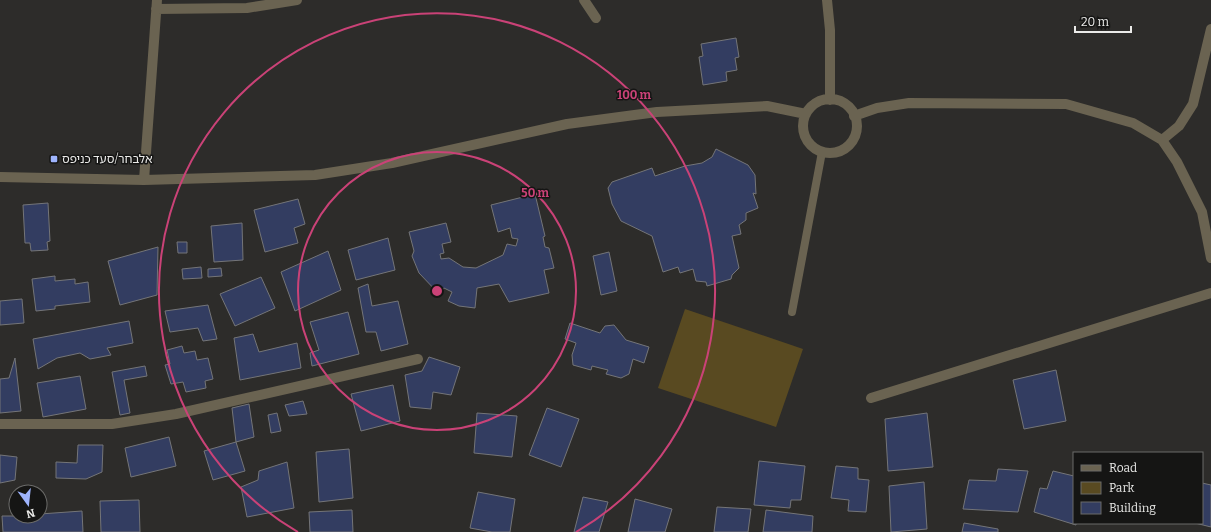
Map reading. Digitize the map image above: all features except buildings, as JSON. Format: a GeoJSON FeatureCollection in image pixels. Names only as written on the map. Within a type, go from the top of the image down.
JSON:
{"type":"FeatureCollection","features":[{"type":"Feature","properties":{"kind":"street"},"geometry":{"type":"LineString","coordinates":[[144,180],[157,4],[247,8],[297,0]]}},
{"type":"Feature","properties":{"kind":"street"},"geometry":{"type":"LineString","coordinates":[[584,0],[596,18]]}},
{"type":"Feature","properties":{"kind":"street"},"geometry":{"type":"LineString","coordinates":[[827,0],[830,30],[830,100]]}},
{"type":"Feature","properties":{"kind":"street"},"geometry":{"type":"LineString","coordinates":[[1162,140],[1179,126],[1193,104],[1211,29]]}},
{"type":"Feature","properties":{"kind":"street"},"geometry":{"type":"LineString","coordinates":[[824,100],[830,100],[842,103],[849,108],[854,116],[856,125],[852,142],[838,152],[830,153],[822,152],[811,145],[804,135],[803,127],[806,114],[815,104],[824,100]]}},
{"type":"Feature","properties":{"kind":"street"},"geometry":{"type":"LineString","coordinates":[[854,116],[877,108],[909,103],[1066,104],[1133,123],[1162,140],[1177,162],[1202,212],[1211,258]]}},
{"type":"Feature","properties":{"kind":"street"},"geometry":{"type":"LineString","coordinates":[[0,177],[144,180],[315,175],[392,163],[567,124],[657,112],[767,106],[806,114]]}},
{"type":"Feature","properties":{"kind":"street"},"geometry":{"type":"LineString","coordinates":[[871,398],[1211,293]]}},
{"type":"Feature","properties":{"kind":"street"},"geometry":{"type":"LineString","coordinates":[[0,424],[119,423],[176,414],[418,359]]}},
{"type":"Feature","properties":{"kind":"lane"},"geometry":{"type":"LineString","coordinates":[[792,312],[822,152]]}},
{"type":"Feature","properties":{"kind":"green space"},"geometry":{"type":"Polygon","coordinates":[[[685,309],[803,349],[776,427],[658,388],[685,309]]]}},
{"type":"Feature","properties":{"kind":"place","name":"אלבחר/סעד כניפס"},"geometry":{"type":"Point","coordinates":[54,159]}}]}
